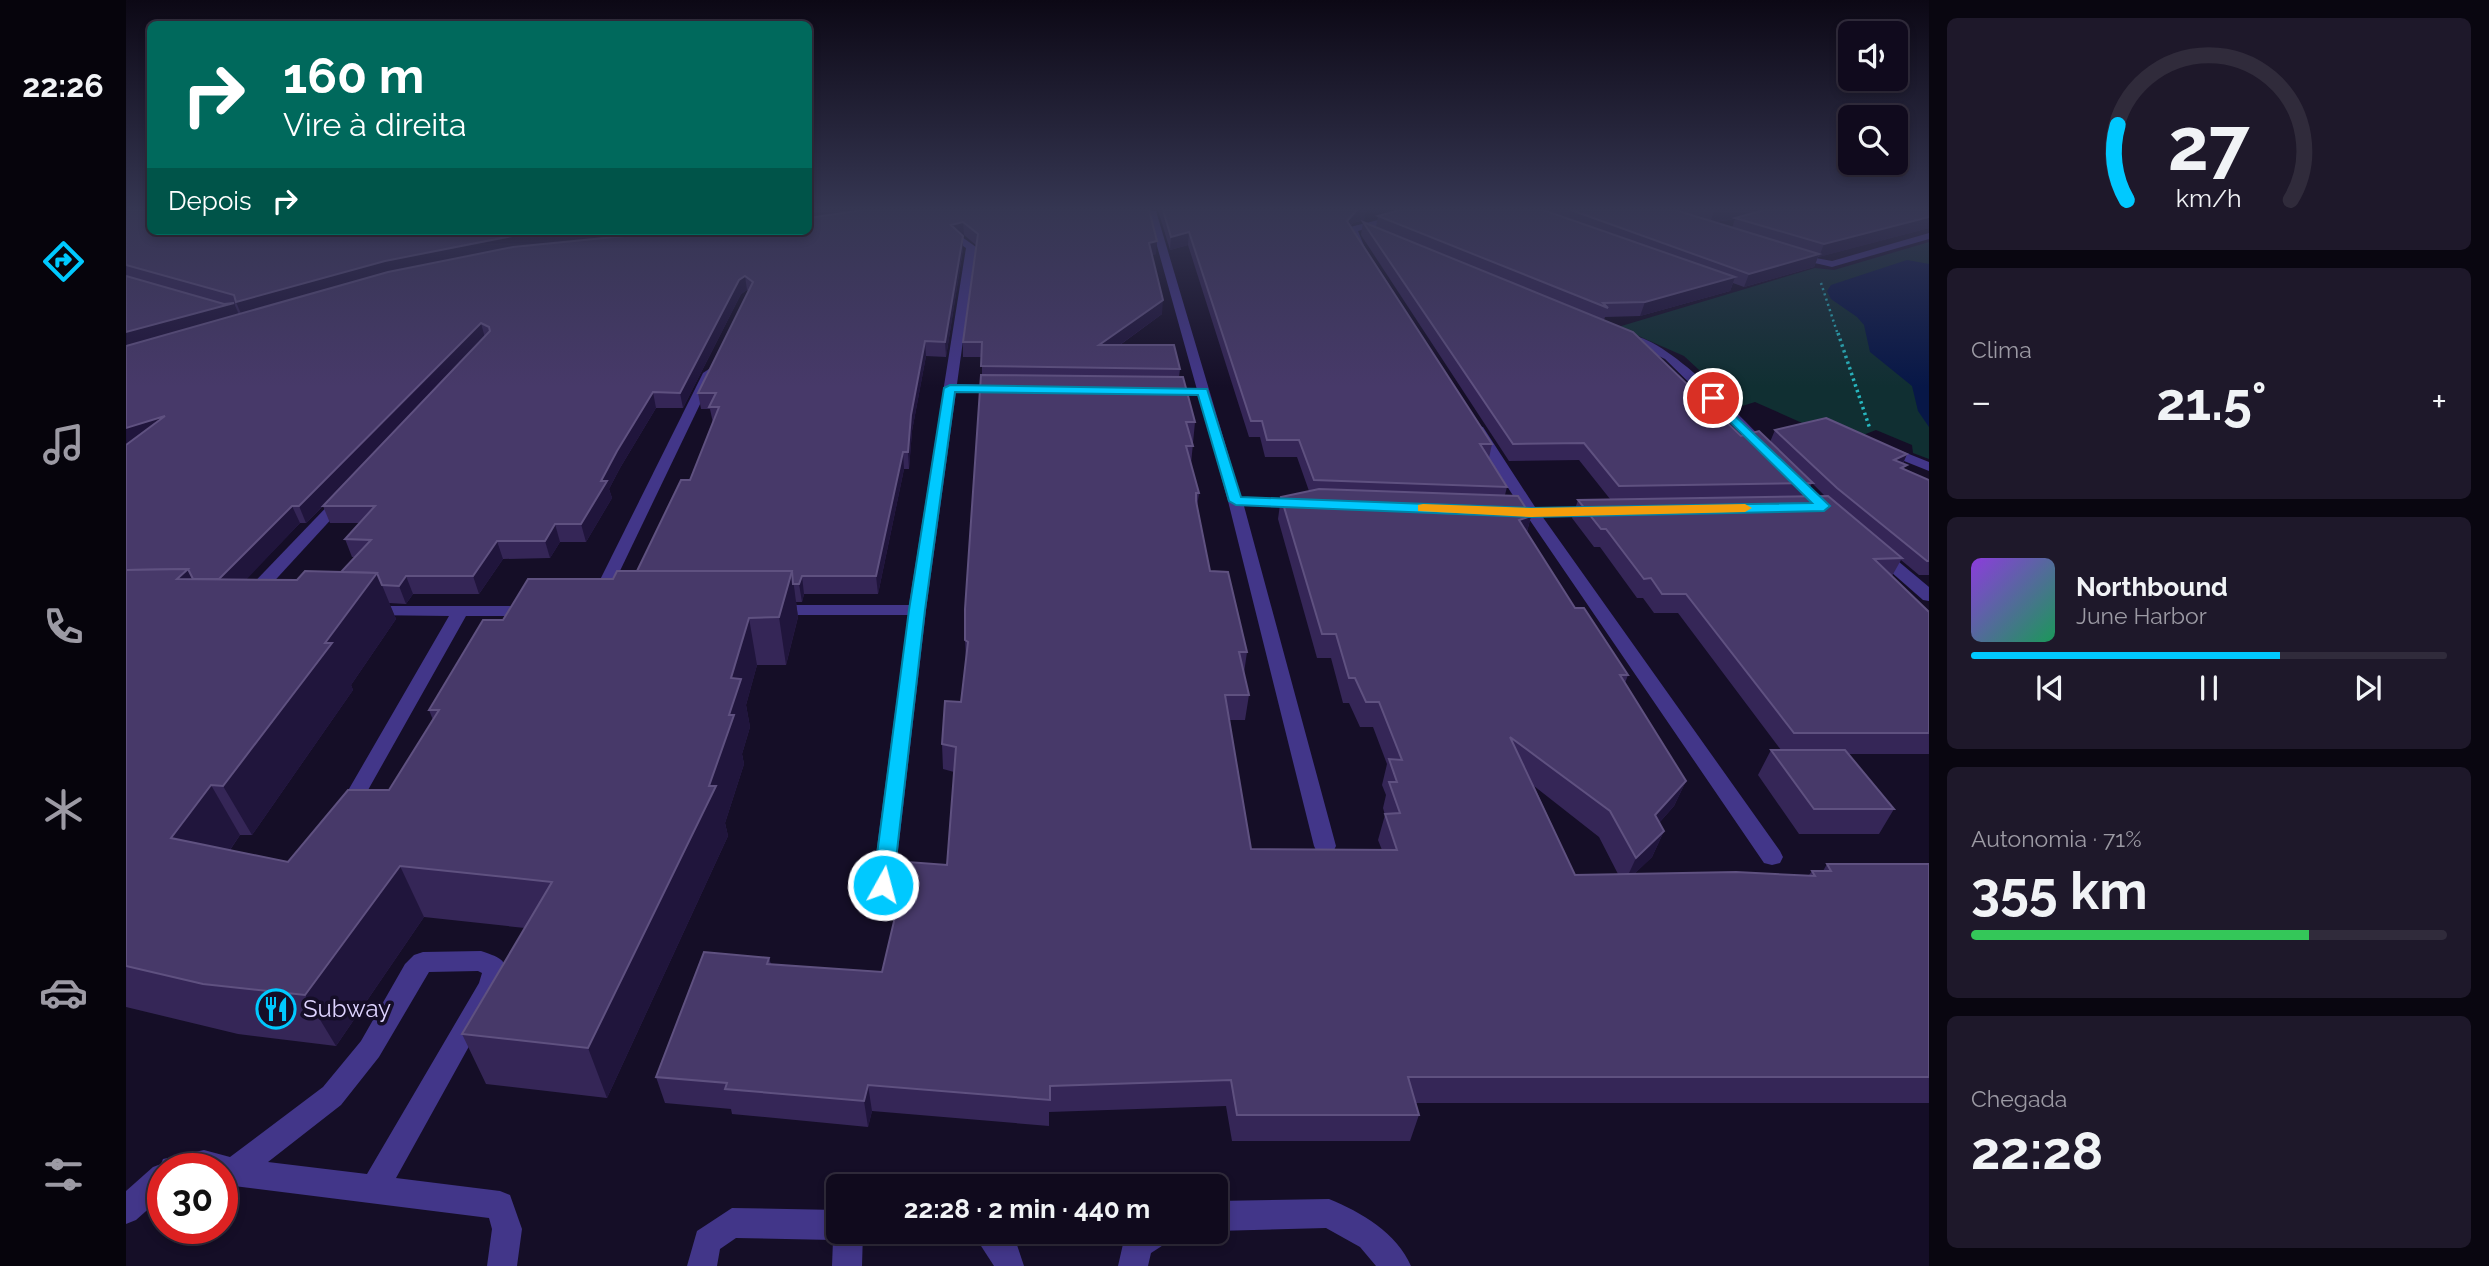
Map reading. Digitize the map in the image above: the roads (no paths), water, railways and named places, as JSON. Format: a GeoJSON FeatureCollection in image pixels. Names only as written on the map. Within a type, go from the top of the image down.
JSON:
{"type":"FeatureCollection","features":[{"type":"Feature","properties":{"kind":"street"},"geometry":{"type":"LineString","coordinates":[[883,885],[917,610],[968,269]]}},
{"type":"Feature","properties":{"kind":"street"},"geometry":{"type":"LineString","coordinates":[[1166,269],[1196,391],[1236,501],[1325,846]]}},
{"type":"Feature","properties":{"kind":"street"},"geometry":{"type":"LineString","coordinates":[[1608,330],[1669,356],[1775,458]]}},
{"type":"Feature","properties":{"kind":"street"},"geometry":{"type":"LineString","coordinates":[[593,609],[718,355]]}},
{"type":"Feature","properties":{"kind":"street"},"geometry":{"type":"LineString","coordinates":[[950,388],[1016,389]]}},
{"type":"Feature","properties":{"kind":"street"},"geometry":{"type":"LineString","coordinates":[[1472,421],[1531,512],[1772,857]]}},
{"type":"Feature","properties":{"kind":"street"},"geometry":{"type":"LineString","coordinates":[[1876,445],[1929,467]]}},
{"type":"Feature","properties":{"kind":"street"},"geometry":{"type":"LineString","coordinates":[[267,608],[240,607],[354,487]]}},
{"type":"Feature","properties":{"kind":"street"},"geometry":{"type":"LineString","coordinates":[[1236,501],[1316,504]]}},
{"type":"Feature","properties":{"kind":"street"},"geometry":{"type":"LineString","coordinates":[[1504,511],[1615,511]]}},
{"type":"Feature","properties":{"kind":"street"},"geometry":{"type":"LineString","coordinates":[[1866,542],[1929,596]]}},
{"type":"Feature","properties":{"kind":"street"},"geometry":{"type":"LineString","coordinates":[[350,610],[459,613],[553,610]]}},
{"type":"Feature","properties":{"kind":"street"},"geometry":{"type":"LineString","coordinates":[[755,610],[917,610]]}},
{"type":"Feature","properties":{"kind":"street"},"geometry":{"type":"LineString","coordinates":[[352,801],[459,613]]}},
{"type":"Feature","properties":{"kind":"street"},"geometry":{"type":"LineString","coordinates":[[238,1169],[332,1096],[370,1049],[414,971],[424,962],[481,961],[495,968],[491,985],[374,1188]]}},
{"type":"Feature","properties":{"kind":"street"},"geometry":{"type":"LineString","coordinates":[[238,1172],[500,1205],[507,1229],[502,1266]]}},
{"type":"Feature","properties":{"kind":"street"},"geometry":{"type":"LineString","coordinates":[[126,1210],[147,1191]]}},
{"type":"Feature","properties":{"kind":"street"},"geometry":{"type":"LineString","coordinates":[[1228,1216],[1329,1213],[1370,1237],[1396,1266]]}},
{"type":"Feature","properties":{"kind":"street"},"geometry":{"type":"LineString","coordinates":[[702,1266],[707,1241],[732,1223],[826,1225]]}},
{"type":"Feature","properties":{"kind":"street"},"geometry":{"type":"LineString","coordinates":[[847,1266],[848,1244]]}},
{"type":"Feature","properties":{"kind":"street"},"geometry":{"type":"LineString","coordinates":[[998,1244],[1004,1251],[1009,1266]]}},
{"type":"Feature","properties":{"kind":"street"},"geometry":{"type":"LineString","coordinates":[[1133,1266],[1138,1244]]}},
{"type":"Feature","properties":{"kind":"water"},"geometry":{"type":"Polygon","coordinates":[[[1879,269],[1929,269],[1929,427],[1918,411],[1912,386],[1870,352],[1864,325],[1831,299],[1827,291],[1831,285],[1879,269]]]}},
{"type":"Feature","properties":{"kind":"place","name":"Subway"},"geometry":{"type":"Point","coordinates":[276,1009]}}]}
